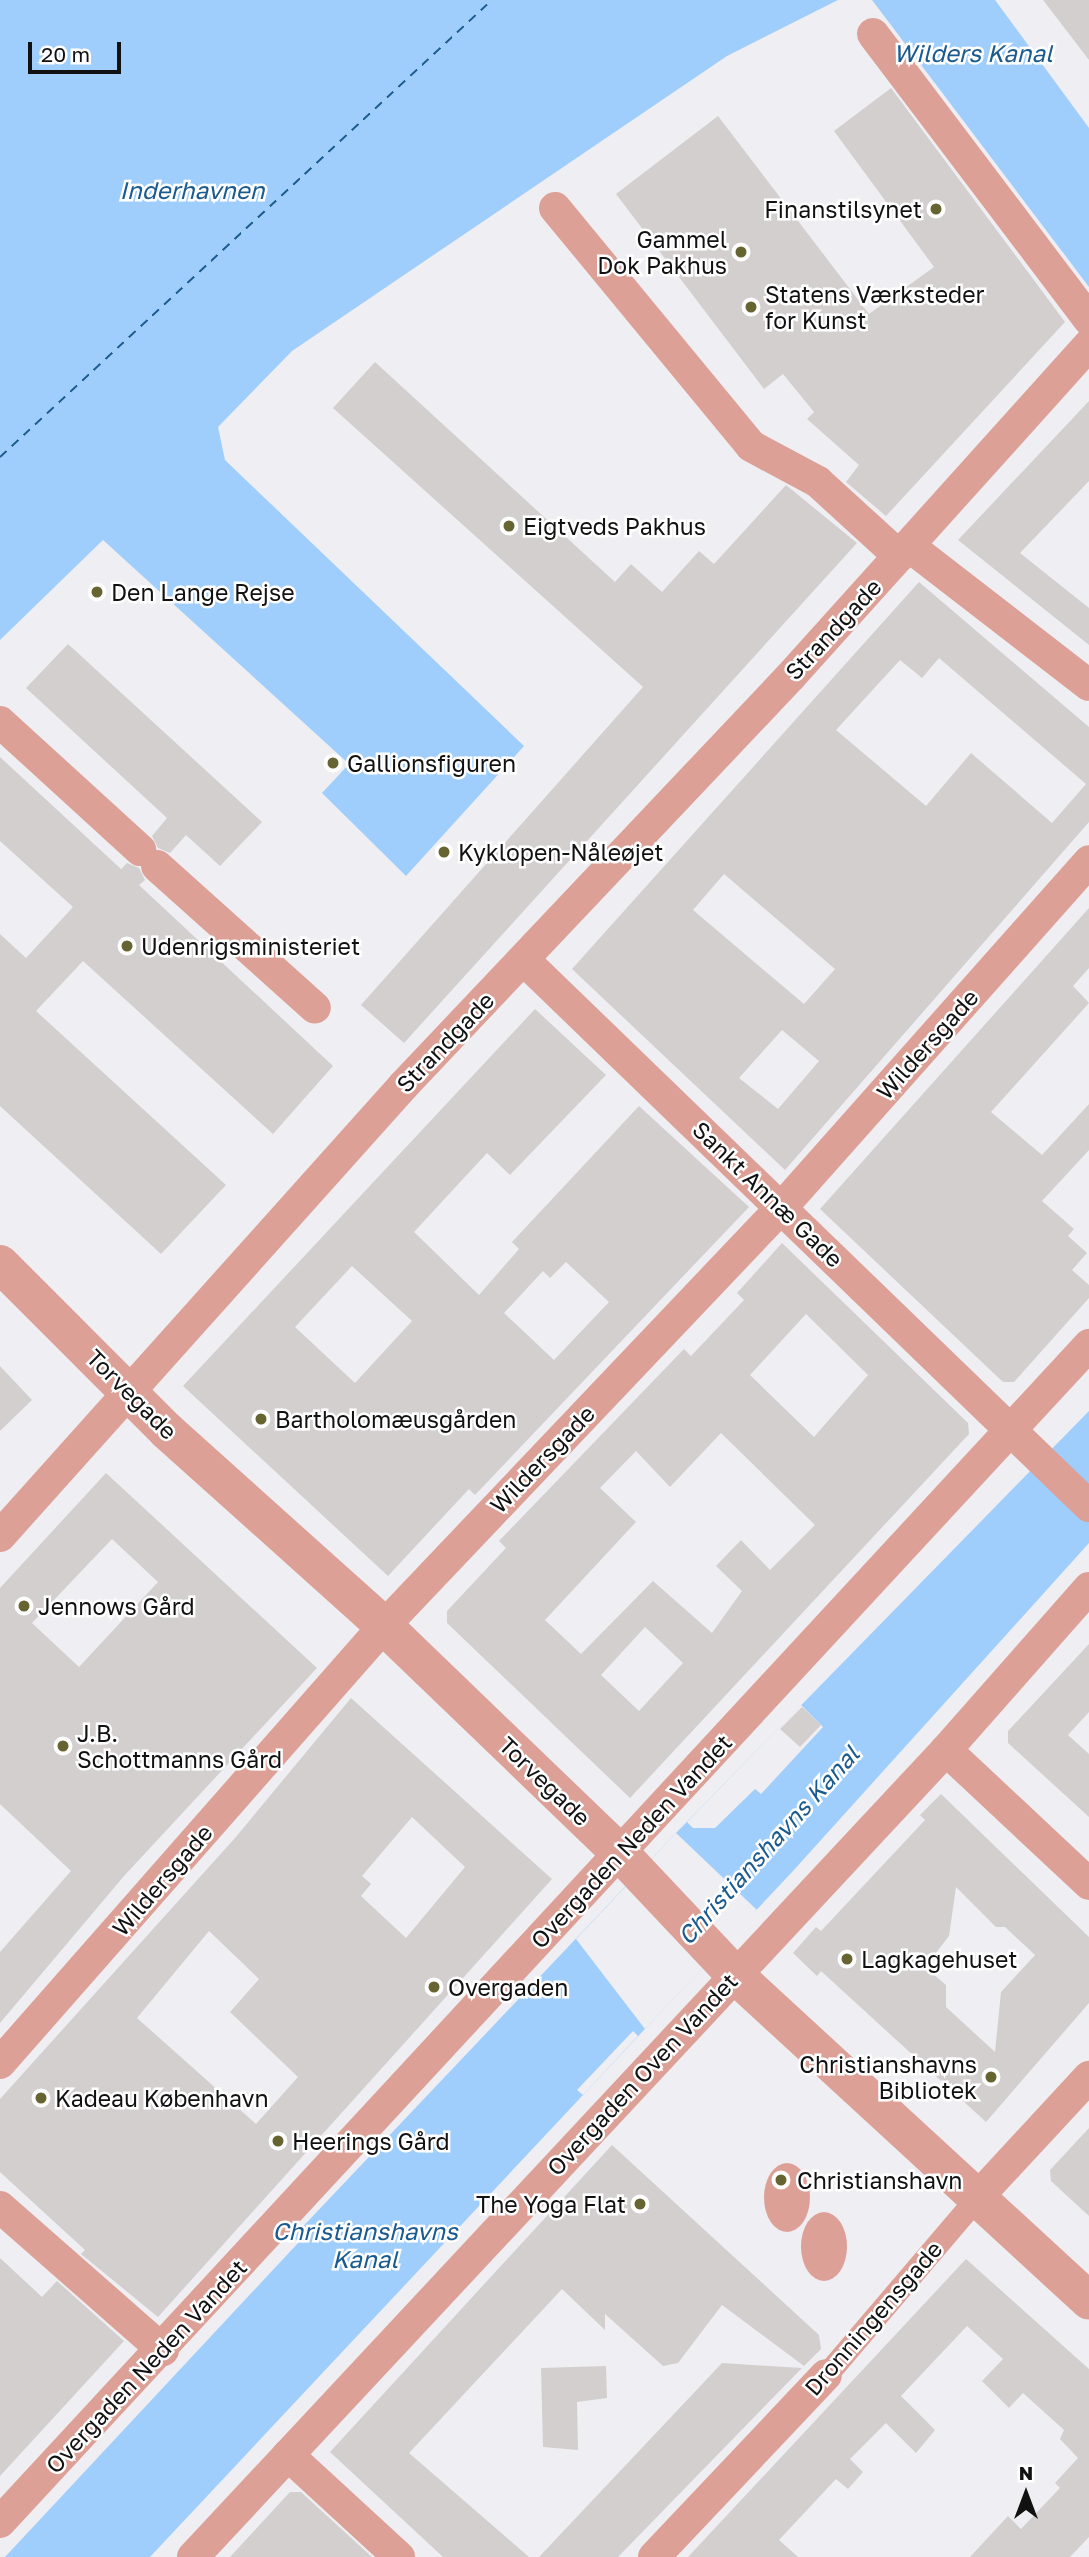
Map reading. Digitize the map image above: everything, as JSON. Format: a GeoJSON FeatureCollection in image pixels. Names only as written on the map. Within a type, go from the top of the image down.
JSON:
{"type":"FeatureCollection","features":[{"type":"Feature","properties":{"kind":"street"},"geometry":{"type":"LineString","coordinates":[[873,34],[1089,320]]}},
{"type":"Feature","properties":{"kind":"street","name":"Strandgade"},"geometry":{"type":"LineString","coordinates":[[555,208],[751,446],[818,482],[904,551]]}},
{"type":"Feature","properties":{"kind":"street","name":"Strandgade"},"geometry":{"type":"LineString","coordinates":[[0,1536],[132,1392],[403,1086],[524,960],[904,551],[1089,345]]}},
{"type":"Feature","properties":{"kind":"street"},"geometry":{"type":"LineString","coordinates":[[904,551],[1089,685]]}},
{"type":"Feature","properties":{"kind":"street"},"geometry":{"type":"LineString","coordinates":[[0,722],[315,1008]]}},
{"type":"Feature","properties":{"kind":"street","name":"Wildersgade"},"geometry":{"type":"LineString","coordinates":[[0,2063],[384,1626],[783,1206],[1089,861]]}},
{"type":"Feature","properties":{"kind":"street","name":"Sankt Annæ Gade"},"geometry":{"type":"LineString","coordinates":[[524,960],[783,1206],[1089,1506]]}},
{"type":"Feature","properties":{"kind":"street","name":"Torvegade"},"geometry":{"type":"LineString","coordinates":[[0,1264],[132,1392],[167,1432],[384,1626],[624,1857],[728,1967],[975,2200],[1089,2301]]}},
{"type":"Feature","properties":{"kind":"street","name":"Overgaden Neden Vandet"},"geometry":{"type":"LineString","coordinates":[[0,2522],[624,1857],[1089,1345]]}},
{"type":"Feature","properties":{"kind":"street","name":"Overgaden Oven Vandet"},"geometry":{"type":"LineString","coordinates":[[193,2557],[728,1967],[946,1750],[1089,1588]]}},
{"type":"Feature","properties":{"kind":"street"},"geometry":{"type":"LineString","coordinates":[[946,1750],[1089,1884]]}},
{"type":"Feature","properties":{"kind":"street","name":"Dronningensgade"},"geometry":{"type":"LineString","coordinates":[[654,2557],[826,2375],[975,2200],[1089,2077]]}},
{"type":"Feature","properties":{"kind":"street"},"geometry":{"type":"LineString","coordinates":[[0,2207],[163,2350]]}},
{"type":"Feature","properties":{"kind":"street"},"geometry":{"type":"LineString","coordinates":[[288,2455],[399,2557]]}},
{"type":"Feature","properties":{"kind":"water","name":"Inderhavnen"},"geometry":{"type":"Polygon","coordinates":[[[0,0],[838,0],[727,56],[292,351],[218,427],[225,460],[524,746],[406,876],[322,793],[349,764],[103,540],[0,640],[0,0]]]}},
{"type":"Feature","properties":{"kind":"water","name":"Wilders Kanal"},"geometry":{"type":"Polygon","coordinates":[[[872,0],[995,0],[1089,128],[1089,287],[872,0]]]}},
{"type":"Feature","properties":{"kind":"water","name":"Christianshavns Kanal"},"geometry":{"type":"Polygon","coordinates":[[[1089,1411],[1089,1543],[793,1871],[150,2557],[5,2557],[299,2242],[293,2237],[676,1833],[1089,1411]]]}},
{"type":"Feature","properties":{"kind":"pier"},"geometry":{"type":"Polygon","coordinates":[[[801,1705],[823,1727],[761,1794],[755,1789],[715,1828],[693,1828],[687,1822],[801,1705]]]}},
{"type":"Feature","properties":{"kind":"pier"},"geometry":{"type":"Polygon","coordinates":[[[676,1833],[757,1910],[645,2029],[576,1939],[676,1833]]]}},
{"type":"Feature","properties":{"kind":"pier"},"geometry":{"type":"Polygon","coordinates":[[[633,2031],[638,2036],[583,2095],[577,2090],[633,2031]]]}},
{"type":"Feature","properties":{"kind":"building"},"geometry":{"type":"Polygon","coordinates":[[[1043,0],[1089,0],[1089,60],[1043,0]]]}},
{"type":"Feature","properties":{"kind":"building"},"geometry":{"type":"Polygon","coordinates":[[[891,88],[1065,322],[886,516],[846,482],[859,465],[807,419],[814,412],[783,374],[764,389],[616,194],[718,116],[869,314],[934,267],[834,131],[891,88]]]}},
{"type":"Feature","properties":{"kind":"building"},"geometry":{"type":"Polygon","coordinates":[[[375,362],[615,582],[631,564],[662,592],[699,551],[714,564],[786,485],[857,543],[404,1043],[361,1005],[643,687],[333,408],[375,362]]]}},
{"type":"Feature","properties":{"kind":"building"},"geometry":{"type":"Polygon","coordinates":[[[1089,401],[1089,481],[1020,553],[1089,608],[1089,645],[958,540],[1089,401]]]}},
{"type":"Feature","properties":{"kind":"building"},"geometry":{"type":"Polygon","coordinates":[[[919,582],[1089,727],[1089,822],[785,1170],[572,969],[919,582]],[[939,658],[922,678],[900,660],[836,730],[926,806],[971,753],[1052,823],[1086,784],[939,658]],[[724,874],[693,910],[804,1004],[835,969],[724,874]],[[782,1030],[739,1078],[778,1109],[819,1061],[782,1030]]]}},
{"type":"Feature","properties":{"kind":"building"},"geometry":{"type":"Polygon","coordinates":[[[68,644],[262,822],[220,866],[186,835],[170,853],[158,848],[152,836],[167,818],[26,688],[68,644]]]}},
{"type":"Feature","properties":{"kind":"building","name":"Udenrigsministeriet"},"geometry":{"type":"Polygon","coordinates":[[[0,757],[121,869],[127,863],[139,868],[145,880],[139,885],[333,1066],[273,1134],[83,961],[36,1011],[226,1185],[161,1254],[0,1106],[0,934],[26,958],[73,907],[0,841],[0,757]]]}},
{"type":"Feature","properties":{"kind":"building"},"geometry":{"type":"Polygon","coordinates":[[[1089,908],[1089,968],[1073,986],[1089,1003],[991,1112],[1042,1155],[1089,1104],[1089,1150],[1042,1201],[1074,1229],[1068,1236],[1087,1253],[1072,1270],[1089,1285],[1089,1298],[1014,1382],[1003,1382],[820,1209],[1089,908]]]}},
{"type":"Feature","properties":{"kind":"building"},"geometry":{"type":"Polygon","coordinates":[[[535,1009],[606,1075],[510,1175],[487,1153],[414,1232],[479,1295],[519,1249],[512,1242],[639,1106],[749,1207],[475,1495],[469,1489],[388,1576],[183,1386],[535,1009]],[[566,1262],[550,1278],[543,1271],[504,1313],[554,1360],[609,1302],[566,1262]],[[352,1266],[295,1327],[355,1383],[412,1321],[352,1266]]]}},
{"type":"Feature","properties":{"kind":"building"},"geometry":{"type":"Polygon","coordinates":[[[782,1243],[968,1423],[969,1434],[630,1798],[447,1623],[447,1611],[506,1548],[499,1541],[684,1349],[691,1356],[744,1300],[737,1293],[782,1243]],[[806,1314],[750,1375],[814,1437],[868,1375],[806,1314]],[[721,1433],[670,1487],[636,1451],[600,1488],[636,1522],[545,1620],[581,1654],[653,1581],[712,1633],[742,1591],[716,1566],[741,1540],[770,1570],[815,1525],[721,1433]],[[645,1627],[601,1675],[639,1711],[683,1663],[645,1627]]]}},
{"type":"Feature","properties":{"kind":"building"},"geometry":{"type":"Polygon","coordinates":[[[0,1366],[32,1400],[0,1431],[0,1366]]]}},
{"type":"Feature","properties":{"kind":"building"},"geometry":{"type":"Polygon","coordinates":[[[106,1473],[317,1668],[124,1876],[0,2023],[0,1952],[71,1871],[0,1804],[0,1588],[106,1473]],[[112,1539],[32,1623],[79,1667],[158,1582],[112,1539]]]}},
{"type":"Feature","properties":{"kind":"building"},"geometry":{"type":"Polygon","coordinates":[[[1089,1644],[1089,1712],[1068,1735],[1089,1754],[1089,1817],[1008,1743],[1008,1731],[1089,1644]]]}},
{"type":"Feature","properties":{"kind":"building"},"geometry":{"type":"Polygon","coordinates":[[[351,1698],[552,1879],[158,2317],[81,2254],[85,2250],[0,2172],[0,2099],[235,1838],[351,1698]],[[412,1817],[362,1876],[371,1884],[361,1896],[406,1938],[465,1867],[412,1817]],[[209,1931],[137,2018],[256,2124],[298,2077],[230,2012],[259,1979],[209,1931]]]}},
{"type":"Feature","properties":{"kind":"building"},"geometry":{"type":"Polygon","coordinates":[[[802,1707],[821,1725],[800,1747],[780,1729],[802,1707]]]}},
{"type":"Feature","properties":{"kind":"building","name":"Lagkagehuset"},"geometry":{"type":"Polygon","coordinates":[[[941,1794],[1089,1937],[1089,2003],[986,2122],[821,1971],[817,1976],[793,1953],[816,1927],[821,1931],[925,1820],[920,1815],[941,1794]],[[956,1887],[949,1936],[925,1967],[946,1985],[946,2007],[995,2052],[1001,1992],[1035,1955],[1005,1927],[996,1927],[956,1887]]]}},
{"type":"Feature","properties":{"kind":"building"},"geometry":{"type":"Polygon","coordinates":[[[1089,2128],[1089,2216],[1051,2181],[1050,2170],[1089,2128]]]}},
{"type":"Feature","properties":{"kind":"building"},"geometry":{"type":"Polygon","coordinates":[[[612,2145],[819,2335],[821,2349],[804,2366],[722,2305],[678,2363],[663,2366],[605,2314],[605,2330],[562,2289],[409,2453],[529,2557],[443,2557],[330,2452],[612,2145]]]}},
{"type":"Feature","properties":{"kind":"building"},"geometry":{"type":"Polygon","coordinates":[[[0,2258],[42,2297],[57,2281],[124,2341],[0,2476],[0,2258]]]}},
{"type":"Feature","properties":{"kind":"building"},"geometry":{"type":"Polygon","coordinates":[[[966,2259],[1089,2369],[1089,2537],[1070,2557],[970,2557],[1008,2516],[1021,2529],[1060,2488],[1055,2483],[1078,2458],[1060,2439],[1064,2430],[1023,2393],[1009,2408],[982,2381],[1003,2359],[967,2326],[901,2396],[935,2430],[916,2453],[886,2423],[850,2459],[863,2472],[848,2489],[836,2479],[779,2540],[798,2557],[688,2557],[966,2259]]]}},
{"type":"Feature","properties":{"kind":"building"},"geometry":{"type":"Polygon","coordinates":[[[722,2363],[802,2368],[618,2557],[539,2557],[722,2363]]]}},
{"type":"Feature","properties":{"kind":"building"},"geometry":{"type":"Polygon","coordinates":[[[606,2366],[607,2398],[577,2402],[578,2450],[543,2447],[541,2368],[606,2366]]]}},
{"type":"Feature","properties":{"kind":"building"},"geometry":{"type":"Polygon","coordinates":[[[290,2492],[301,2492],[372,2557],[230,2557],[290,2492]]]}},
{"type":"Feature","properties":{"kind":"ferry route"},"geometry":{"type":"LineString","coordinates":[[0,457],[492,0]]}},
{"type":"Feature","properties":{"kind":"place","name":"Finanstilsynet"},"geometry":{"type":"Point","coordinates":[936,209]}},
{"type":"Feature","properties":{"kind":"place","name":"Gammel Dok Pakhus"},"geometry":{"type":"Point","coordinates":[741,252]}},
{"type":"Feature","properties":{"kind":"place","name":"Statens Værksteder for Kunst"},"geometry":{"type":"Point","coordinates":[751,307]}},
{"type":"Feature","properties":{"kind":"place","name":"Eigtveds Pakhus"},"geometry":{"type":"Point","coordinates":[509,526]}},
{"type":"Feature","properties":{"kind":"place","name":"Den Lange Rejse"},"geometry":{"type":"Point","coordinates":[97,592]}},
{"type":"Feature","properties":{"kind":"place","name":"Gallionsfiguren"},"geometry":{"type":"Point","coordinates":[333,763]}},
{"type":"Feature","properties":{"kind":"place","name":"Kyklopen-Nåleøjet"},"geometry":{"type":"Point","coordinates":[444,852]}},
{"type":"Feature","properties":{"kind":"place","name":"Udenrigsministeriet"},"geometry":{"type":"Point","coordinates":[127,946]}},
{"type":"Feature","properties":{"kind":"place","name":"Bartholomæusgården"},"geometry":{"type":"Point","coordinates":[261,1419]}},
{"type":"Feature","properties":{"kind":"place","name":"Jennows Gård"},"geometry":{"type":"Point","coordinates":[24,1606]}},
{"type":"Feature","properties":{"kind":"place","name":"J.B. Schottmanns Gård"},"geometry":{"type":"Point","coordinates":[63,1746]}},
{"type":"Feature","properties":{"kind":"place","name":"Lagkagehuset"},"geometry":{"type":"Point","coordinates":[847,1959]}},
{"type":"Feature","properties":{"kind":"place","name":"Overgaden"},"geometry":{"type":"Point","coordinates":[434,1987]}},
{"type":"Feature","properties":{"kind":"place","name":"Christianshavns Bibliotek"},"geometry":{"type":"Point","coordinates":[991,2077]}},
{"type":"Feature","properties":{"kind":"place","name":"Kadeau København"},"geometry":{"type":"Point","coordinates":[41,2098]}},
{"type":"Feature","properties":{"kind":"place","name":"Heerings Gård"},"geometry":{"type":"Point","coordinates":[278,2141]}},
{"type":"Feature","properties":{"kind":"place","name":"Christianshavn"},"geometry":{"type":"Point","coordinates":[781,2180]}},
{"type":"Feature","properties":{"kind":"place","name":"The Yoga Flat"},"geometry":{"type":"Point","coordinates":[640,2204]}}]}
